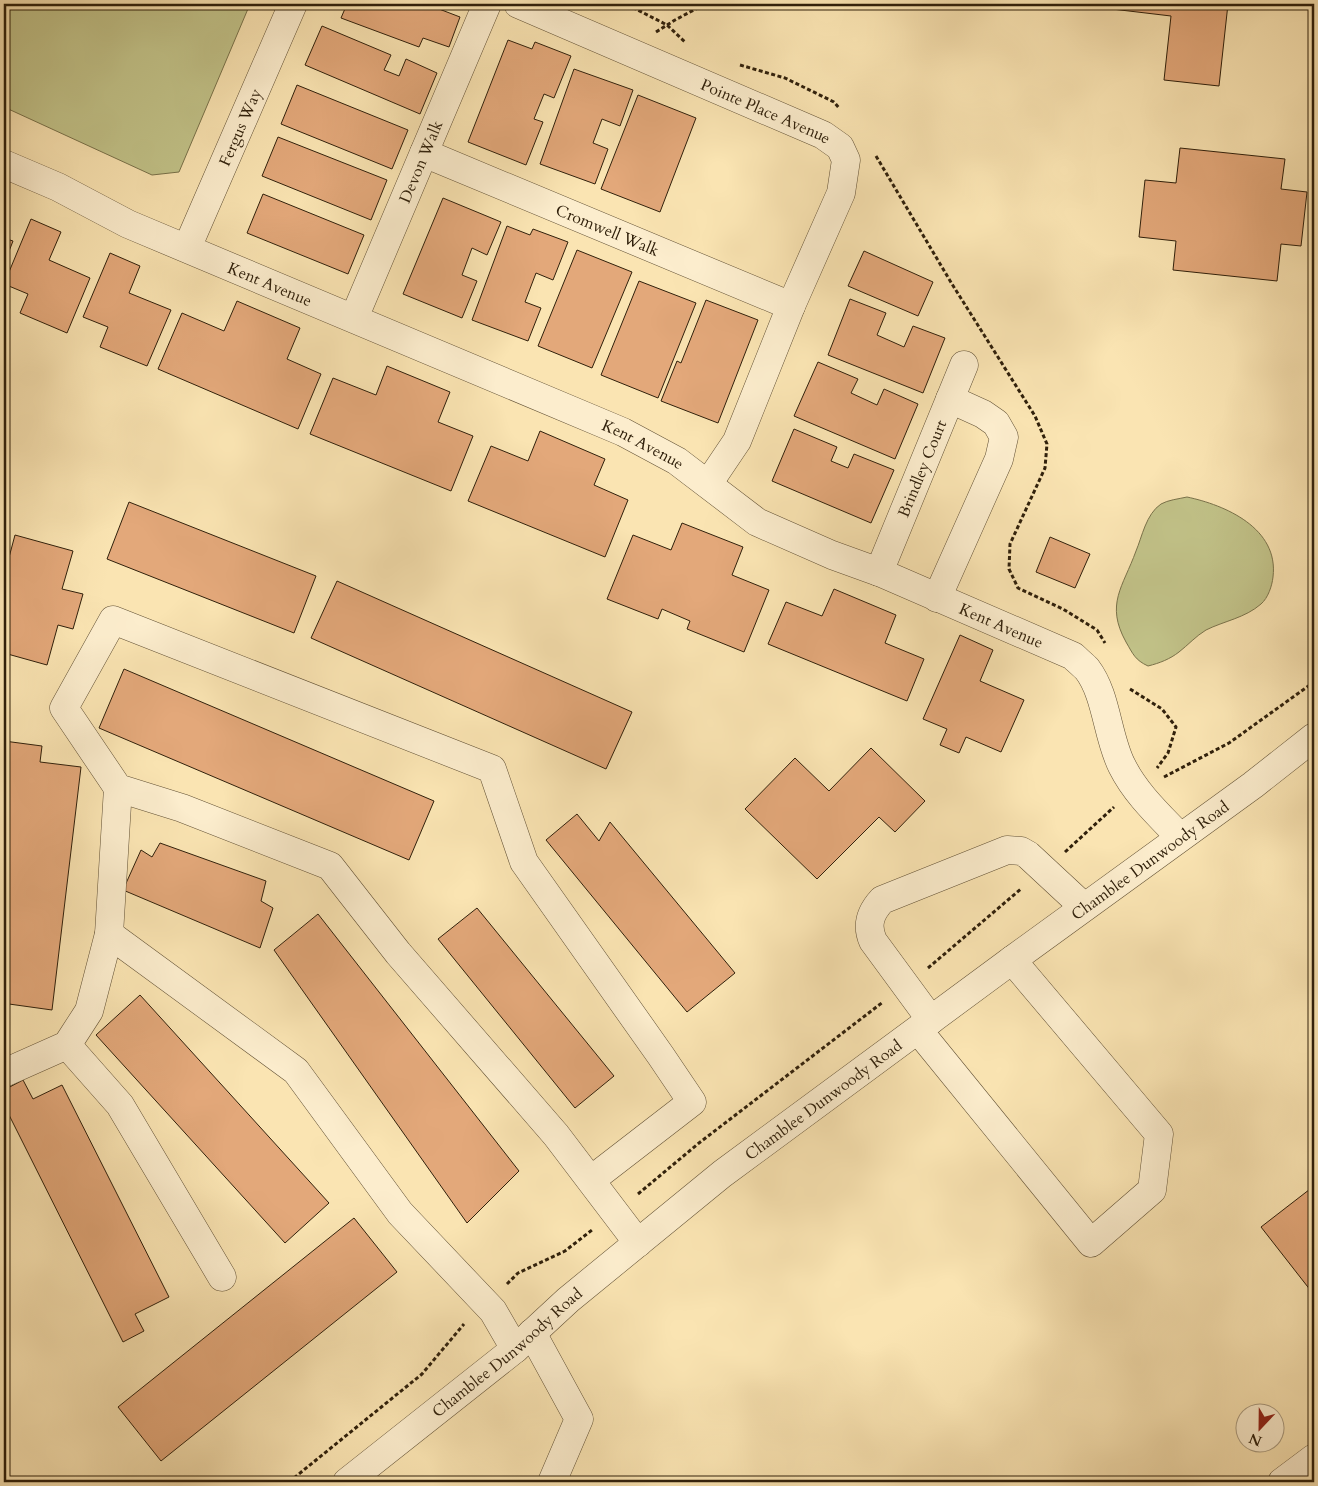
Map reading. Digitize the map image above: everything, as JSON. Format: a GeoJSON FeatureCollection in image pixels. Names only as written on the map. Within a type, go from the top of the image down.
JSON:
{"type":"FeatureCollection","features":[{"type":"Feature","properties":{"kind":"street","name":"Fergus Way"},"geometry":{"type":"LineString","coordinates":[[187,248],[293,4]]}},
{"type":"Feature","properties":{"kind":"street","name":"Devon Walk"},"geometry":{"type":"LineString","coordinates":[[354,318],[487,4]]}},
{"type":"Feature","properties":{"kind":"street","name":"Pointe Place Avenue"},"geometry":{"type":"LineString","coordinates":[[518,4],[823,135],[840,147],[846,160],[841,193],[791,306],[737,441],[708,484]]}},
{"type":"Feature","properties":{"kind":"street","name":"Cromwell Walk"},"geometry":{"type":"LineString","coordinates":[[424,154],[791,306]]}},
{"type":"Feature","properties":{"kind":"street","name":"Kent Avenue"},"geometry":{"type":"LineString","coordinates":[[4,164],[58,187],[128,224],[623,432],[677,462],[757,522],[832,555],[879,572],[1073,656],[1087,670],[1095,686],[1111,740],[1122,766],[1138,792],[1180,837]]}},
{"type":"Feature","properties":{"kind":"street","name":"Brindley Court"},"geometry":{"type":"LineString","coordinates":[[879,572],[964,364]]}},
{"type":"Feature","properties":{"kind":"street"},"geometry":{"type":"LineString","coordinates":[[937,598],[999,459],[1004,436],[996,422],[950,399]]}},
{"type":"Feature","properties":{"kind":"street"},"geometry":{"type":"LineString","coordinates":[[4,1073],[67,1046],[89,1011],[110,934],[118,788],[64,708],[113,620],[492,769],[524,862],[692,1102],[591,1180]]}},
{"type":"Feature","properties":{"kind":"street","name":"Chamblee Dunwoody Road"},"geometry":{"type":"LineString","coordinates":[[347,1482],[523,1341],[568,1300],[722,1174],[1253,785],[1314,737]]}},
{"type":"Feature","properties":{"kind":"street"},"geometry":{"type":"LineString","coordinates":[[118,788],[182,808],[330,866],[398,953],[556,1135],[638,1243]]}},
{"type":"Feature","properties":{"kind":"street"},"geometry":{"type":"LineString","coordinates":[[1012,960],[1159,1134],[1152,1190],[1091,1242],[924,1025],[905,985],[873,941],[869,932],[869,920],[874,909],[882,900],[1007,850],[1021,851],[1028,855],[1084,907]]}},
{"type":"Feature","properties":{"kind":"street"},"geometry":{"type":"LineString","coordinates":[[110,934],[296,1071],[400,1213],[523,1341],[579,1420],[552,1482]]}},
{"type":"Feature","properties":{"kind":"street"},"geometry":{"type":"LineString","coordinates":[[67,1046],[120,1106],[222,1277]]}},
{"type":"Feature","properties":{"kind":"street"},"geometry":{"type":"LineString","coordinates":[[1282,1482],[1314,1458]]}},
{"type":"Feature","properties":{"kind":"path"},"geometry":{"type":"LineString","coordinates":[[629,51],[675,20],[705,4]]}},
{"type":"Feature","properties":{"kind":"path"},"geometry":{"type":"LineString","coordinates":[[289,1482],[422,1374],[452,1337],[518,1273],[565,1250],[615,1212],[698,1143],[905,985],[1044,870],[1118,803],[1229,744],[1314,682]]}},
{"type":"Feature","properties":{"kind":"green space"},"geometry":{"type":"Polygon","coordinates":[[[4,4],[250,4],[179,172],[152,175],[4,107],[4,4]]]}},
{"type":"Feature","properties":{"kind":"green space"},"geometry":{"type":"Polygon","coordinates":[[[1187,497],[1217,506],[1232,513],[1258,532],[1267,545],[1273,560],[1272,584],[1266,599],[1255,609],[1206,630],[1172,657],[1148,666],[1135,656],[1120,629],[1117,617],[1118,596],[1145,526],[1156,508],[1161,504],[1187,497]]]}},
{"type":"Feature","properties":{"kind":"building"},"geometry":{"type":"Polygon","coordinates":[[[347,4],[426,4],[460,17],[449,47],[423,38],[419,47],[341,18],[347,4]]]}},
{"type":"Feature","properties":{"kind":"building"},"geometry":{"type":"Polygon","coordinates":[[[1113,4],[1228,4],[1219,86],[1164,80],[1171,16],[1112,9],[1113,4]]]}},
{"type":"Feature","properties":{"kind":"building"},"geometry":{"type":"Polygon","coordinates":[[[322,26],[391,55],[384,70],[399,76],[406,59],[437,73],[420,114],[305,65],[322,26]]]}},
{"type":"Feature","properties":{"kind":"building"},"geometry":{"type":"Polygon","coordinates":[[[508,40],[532,49],[535,42],[571,56],[554,98],[544,94],[534,119],[543,122],[526,165],[468,142],[508,40]]]}},
{"type":"Feature","properties":{"kind":"building"},"geometry":{"type":"Polygon","coordinates":[[[574,69],[633,90],[620,126],[602,119],[593,143],[608,149],[595,184],[540,164],[574,69]]]}},
{"type":"Feature","properties":{"kind":"building"},"geometry":{"type":"Polygon","coordinates":[[[297,85],[408,130],[392,169],[281,124],[297,85]]]}},
{"type":"Feature","properties":{"kind":"building"},"geometry":{"type":"Polygon","coordinates":[[[638,95],[696,118],[660,212],[601,189],[638,95]]]}},
{"type":"Feature","properties":{"kind":"building"},"geometry":{"type":"Polygon","coordinates":[[[278,137],[387,180],[371,220],[262,176],[278,137]]]}},
{"type":"Feature","properties":{"kind":"building"},"geometry":{"type":"Polygon","coordinates":[[[1180,148],[1285,159],[1281,189],[1307,192],[1301,246],[1281,244],[1277,281],[1173,270],[1176,241],[1139,237],[1145,180],[1176,183],[1180,148]]]}},
{"type":"Feature","properties":{"kind":"building"},"geometry":{"type":"Polygon","coordinates":[[[263,194],[364,235],[348,274],[247,233],[263,194]]]}},
{"type":"Feature","properties":{"kind":"building"},"geometry":{"type":"Polygon","coordinates":[[[443,198],[501,222],[487,255],[472,248],[462,275],[477,281],[462,318],[403,294],[443,198]]]}},
{"type":"Feature","properties":{"kind":"building"},"geometry":{"type":"Polygon","coordinates":[[[31,219],[61,232],[49,260],[90,278],[67,333],[20,313],[28,294],[4,284],[31,219]]]}},
{"type":"Feature","properties":{"kind":"building"},"geometry":{"type":"Polygon","coordinates":[[[507,226],[530,235],[533,229],[568,242],[553,280],[536,273],[525,302],[541,308],[528,341],[472,320],[507,226]]]}},
{"type":"Feature","properties":{"kind":"building"},"geometry":{"type":"Polygon","coordinates":[[[4,238],[13,241],[4,264],[4,238]]]}},
{"type":"Feature","properties":{"kind":"building"},"geometry":{"type":"Polygon","coordinates":[[[577,250],[632,272],[592,368],[538,346],[577,250]]]}},
{"type":"Feature","properties":{"kind":"building"},"geometry":{"type":"Polygon","coordinates":[[[864,251],[933,282],[918,316],[848,286],[864,251]]]}},
{"type":"Feature","properties":{"kind":"building"},"geometry":{"type":"Polygon","coordinates":[[[110,253],[140,266],[129,293],[171,310],[147,366],[100,347],[108,327],[83,317],[110,253]]]}},
{"type":"Feature","properties":{"kind":"building"},"geometry":{"type":"Polygon","coordinates":[[[639,281],[696,303],[658,398],[601,375],[639,281]]]}},
{"type":"Feature","properties":{"kind":"building"},"geometry":{"type":"Polygon","coordinates":[[[850,299],[886,313],[877,335],[904,347],[913,326],[945,338],[923,393],[828,355],[850,299]]]}},
{"type":"Feature","properties":{"kind":"building"},"geometry":{"type":"Polygon","coordinates":[[[706,300],[758,320],[718,423],[661,401],[677,361],[681,363],[706,300]]]}},
{"type":"Feature","properties":{"kind":"building"},"geometry":{"type":"Polygon","coordinates":[[[237,301],[300,328],[287,359],[321,374],[298,429],[158,369],[182,313],[224,331],[237,301]]]}},
{"type":"Feature","properties":{"kind":"building"},"geometry":{"type":"Polygon","coordinates":[[[818,362],[858,379],[851,393],[877,405],[884,389],[918,404],[895,459],[794,416],[818,362]]]}},
{"type":"Feature","properties":{"kind":"building"},"geometry":{"type":"Polygon","coordinates":[[[387,366],[450,392],[438,422],[473,436],[451,491],[310,434],[333,378],[376,395],[387,366]]]}},
{"type":"Feature","properties":{"kind":"building"},"geometry":{"type":"Polygon","coordinates":[[[794,429],[837,447],[831,461],[848,468],[854,454],[894,470],[871,523],[772,481],[794,429]]]}},
{"type":"Feature","properties":{"kind":"building"},"geometry":{"type":"Polygon","coordinates":[[[540,431],[605,459],[594,485],[628,500],[605,557],[468,501],[491,446],[528,461],[540,431]]]}},
{"type":"Feature","properties":{"kind":"building"},"geometry":{"type":"Polygon","coordinates":[[[129,502],[316,576],[294,633],[107,559],[129,502]]]}},
{"type":"Feature","properties":{"kind":"building"},"geometry":{"type":"Polygon","coordinates":[[[682,523],[743,547],[732,575],[769,590],[744,652],[687,629],[690,621],[662,609],[658,619],[607,599],[633,535],[671,550],[682,523]]]}},
{"type":"Feature","properties":{"kind":"building"},"geometry":{"type":"Polygon","coordinates":[[[15,535],[73,551],[62,589],[83,594],[73,629],[58,625],[47,665],[4,653],[4,576],[15,535]]]}},
{"type":"Feature","properties":{"kind":"building"},"geometry":{"type":"Polygon","coordinates":[[[1050,537],[1090,554],[1075,588],[1036,572],[1050,537]]]}},
{"type":"Feature","properties":{"kind":"building"},"geometry":{"type":"Polygon","coordinates":[[[337,581],[632,712],[606,769],[311,638],[337,581]]]}},
{"type":"Feature","properties":{"kind":"building"},"geometry":{"type":"Polygon","coordinates":[[[834,589],[896,615],[885,643],[924,659],[907,701],[768,644],[786,602],[822,616],[834,589]]]}},
{"type":"Feature","properties":{"kind":"building"},"geometry":{"type":"Polygon","coordinates":[[[960,635],[993,650],[980,681],[1024,700],[1001,752],[966,737],[959,753],[940,745],[947,729],[923,719],[960,635]]]}},
{"type":"Feature","properties":{"kind":"building"},"geometry":{"type":"Polygon","coordinates":[[[124,669],[434,801],[409,860],[99,728],[124,669]]]}},
{"type":"Feature","properties":{"kind":"building"},"geometry":{"type":"Polygon","coordinates":[[[4,741],[42,746],[40,762],[81,767],[52,1010],[9,1004],[7,1023],[4,1022],[4,741]]]}},
{"type":"Feature","properties":{"kind":"building"},"geometry":{"type":"Polygon","coordinates":[[[871,748],[925,801],[895,832],[879,817],[817,879],[745,809],[795,758],[829,791],[871,748]]]}},
{"type":"Feature","properties":{"kind":"building"},"geometry":{"type":"Polygon","coordinates":[[[577,814],[599,841],[610,822],[735,973],[687,1012],[546,840],[577,814]]]}},
{"type":"Feature","properties":{"kind":"building"},"geometry":{"type":"Polygon","coordinates":[[[160,843],[266,881],[261,901],[273,908],[260,948],[123,890],[141,850],[152,857],[160,843]]]}},
{"type":"Feature","properties":{"kind":"building"},"geometry":{"type":"Polygon","coordinates":[[[477,908],[614,1076],[575,1108],[438,939],[477,908]]]}},
{"type":"Feature","properties":{"kind":"building"},"geometry":{"type":"Polygon","coordinates":[[[318,914],[519,1171],[467,1223],[274,950],[318,914]]]}},
{"type":"Feature","properties":{"kind":"building"},"geometry":{"type":"Polygon","coordinates":[[[140,995],[329,1203],[285,1243],[96,1035],[140,995]]]}},
{"type":"Feature","properties":{"kind":"building"},"geometry":{"type":"Polygon","coordinates":[[[23,1080],[33,1099],[62,1085],[169,1297],[135,1314],[144,1331],[123,1342],[4,1105],[4,1090],[23,1080]]]}},
{"type":"Feature","properties":{"kind":"building"},"geometry":{"type":"Polygon","coordinates":[[[1314,1186],[1314,1288],[1311,1291],[1261,1227],[1314,1186]]]}},
{"type":"Feature","properties":{"kind":"building"},"geometry":{"type":"Polygon","coordinates":[[[354,1218],[397,1272],[161,1461],[118,1407],[354,1218]]]}}]}
